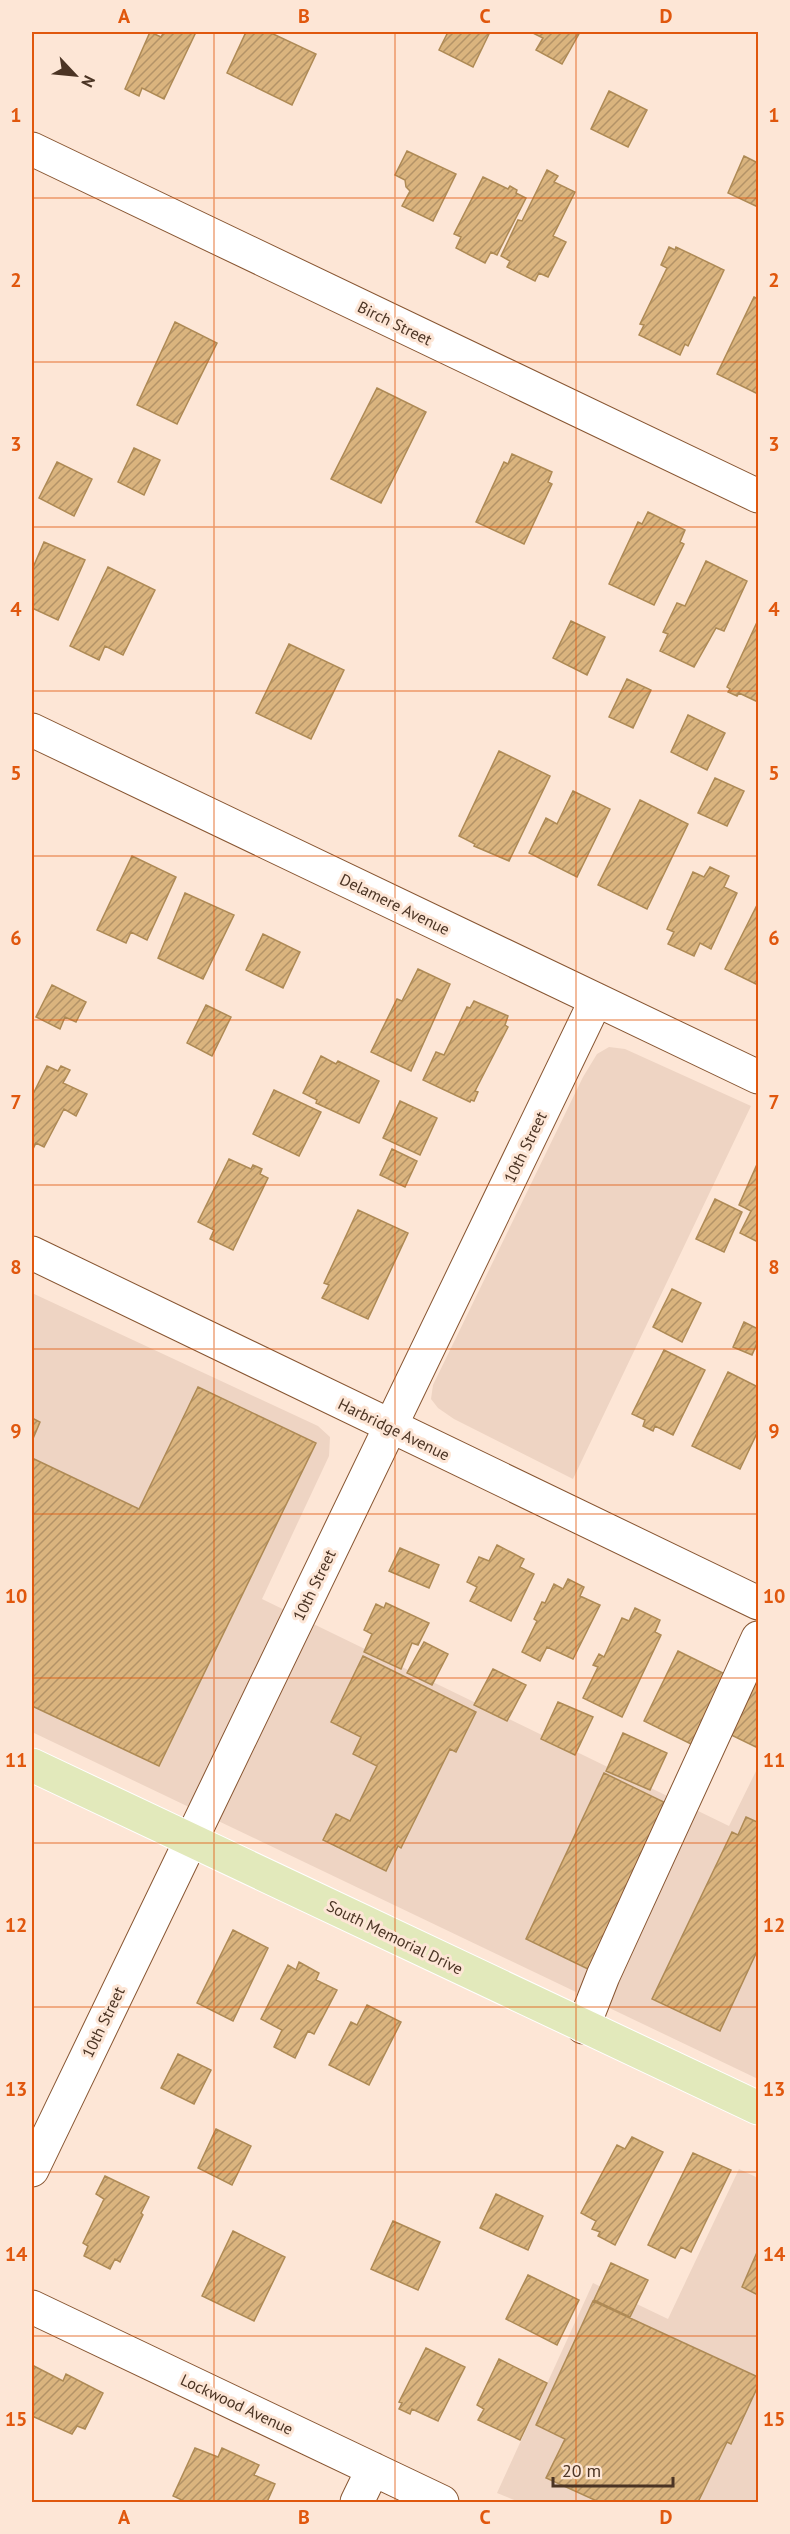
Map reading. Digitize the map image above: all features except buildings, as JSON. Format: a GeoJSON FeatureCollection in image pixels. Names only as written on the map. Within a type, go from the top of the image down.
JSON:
{"type":"FeatureCollection","features":[{"type":"Feature","properties":{"kind":"main road","name":"South Memorial Drive"},"geometry":{"type":"LineString","coordinates":[[32,1765],[583,2027],[759,2108]]}},
{"type":"Feature","properties":{"kind":"street","name":"Birch Street"},"geometry":{"type":"LineString","coordinates":[[32,149],[759,496]]}},
{"type":"Feature","properties":{"kind":"street","name":"Delamere Avenue"},"geometry":{"type":"LineString","coordinates":[[32,730],[759,1077]]}},
{"type":"Feature","properties":{"kind":"street","name":"10th Street"},"geometry":{"type":"LineString","coordinates":[[32,2170],[596,1000]]}},
{"type":"Feature","properties":{"kind":"street","name":"Harbridge Avenue"},"geometry":{"type":"LineString","coordinates":[[32,1253],[759,1603]]}},
{"type":"Feature","properties":{"kind":"street"},"geometry":{"type":"LineString","coordinates":[[583,2027],[603,1976],[759,1638]]}},
{"type":"Feature","properties":{"kind":"street","name":"Lockwood Avenue"},"geometry":{"type":"LineString","coordinates":[[32,2307],[442,2502]]}},
{"type":"Feature","properties":{"kind":"street"},"geometry":{"type":"LineString","coordinates":[[357,2502],[373,2469]]}},
{"type":"Feature","properties":{"kind":"shaded area"},"geometry":{"type":"Polygon","coordinates":[[[609,1047],[625,1049],[751,1106],[573,1479],[454,1419],[438,1408],[431,1399],[433,1385],[583,1077],[597,1054],[609,1047]]]}},
{"type":"Feature","properties":{"kind":"shaded area"},"geometry":{"type":"Polygon","coordinates":[[[32,1293],[318,1426],[330,1437],[329,1456],[262,1599],[729,1826],[758,1767],[758,2079],[32,1732],[32,1293]]]}},
{"type":"Feature","properties":{"kind":"shaded area"},"geometry":{"type":"Polygon","coordinates":[[[739,2169],[758,2178],[758,2502],[519,2502],[497,2493],[593,2283],[668,2319],[739,2169]]]}}]}
